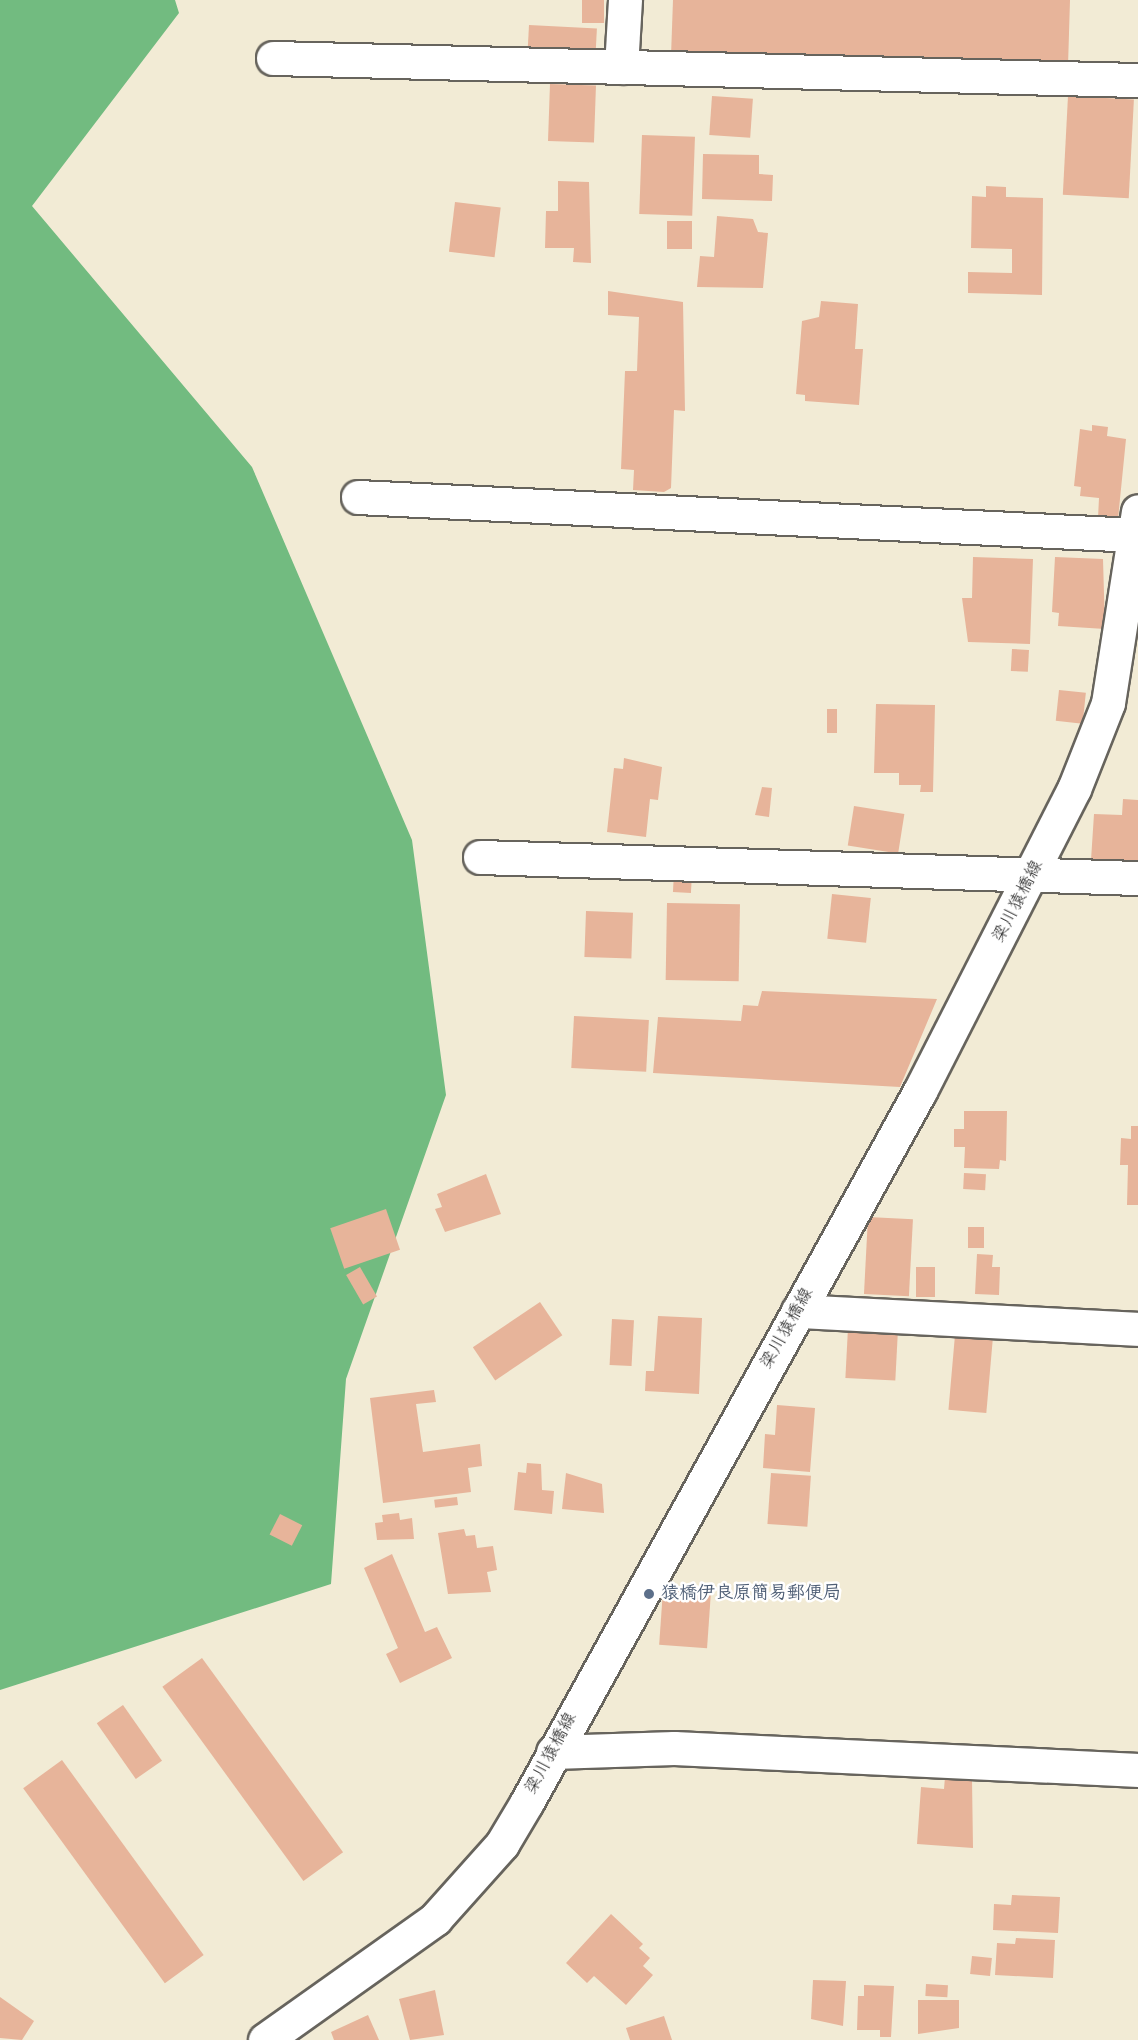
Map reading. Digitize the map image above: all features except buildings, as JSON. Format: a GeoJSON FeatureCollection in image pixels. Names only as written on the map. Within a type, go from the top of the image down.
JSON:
{"type":"FeatureCollection","features":[{"type":"Feature","properties":{"kind":"street"},"geometry":{"type":"LineString","coordinates":[[621,67],[625,0]]}},
{"type":"Feature","properties":{"kind":"street"},"geometry":{"type":"LineString","coordinates":[[273,58],[1138,80]]}},
{"type":"Feature","properties":{"kind":"street"},"geometry":{"type":"LineString","coordinates":[[358,497],[1137,523]]}},
{"type":"Feature","properties":{"kind":"street","name":"梁川猿橋線"},"geometry":{"type":"LineString","coordinates":[[276,2036],[398,1948],[468,1886],[502,1844],[798,1311],[1034,874],[1108,703],[1137,523]]}},
{"type":"Feature","properties":{"kind":"street"},"geometry":{"type":"LineString","coordinates":[[480,857],[1138,878]]}},
{"type":"Feature","properties":{"kind":"street"},"geometry":{"type":"LineString","coordinates":[[798,1311],[1138,1329]]}},
{"type":"Feature","properties":{"kind":"street"},"geometry":{"type":"LineString","coordinates":[[553,1752],[674,1748],[1138,1770]]}},
{"type":"Feature","properties":{"kind":"green space"},"geometry":{"type":"Polygon","coordinates":[[[0,0],[175,0],[179,13],[32,206],[252,467],[412,840],[446,1095],[346,1379],[331,1584],[0,1690],[0,0]]]}},
{"type":"Feature","properties":{"kind":"place","name":"猿橋伊良原簡易郵便局"},"geometry":{"type":"Point","coordinates":[649,1594]}}]}
